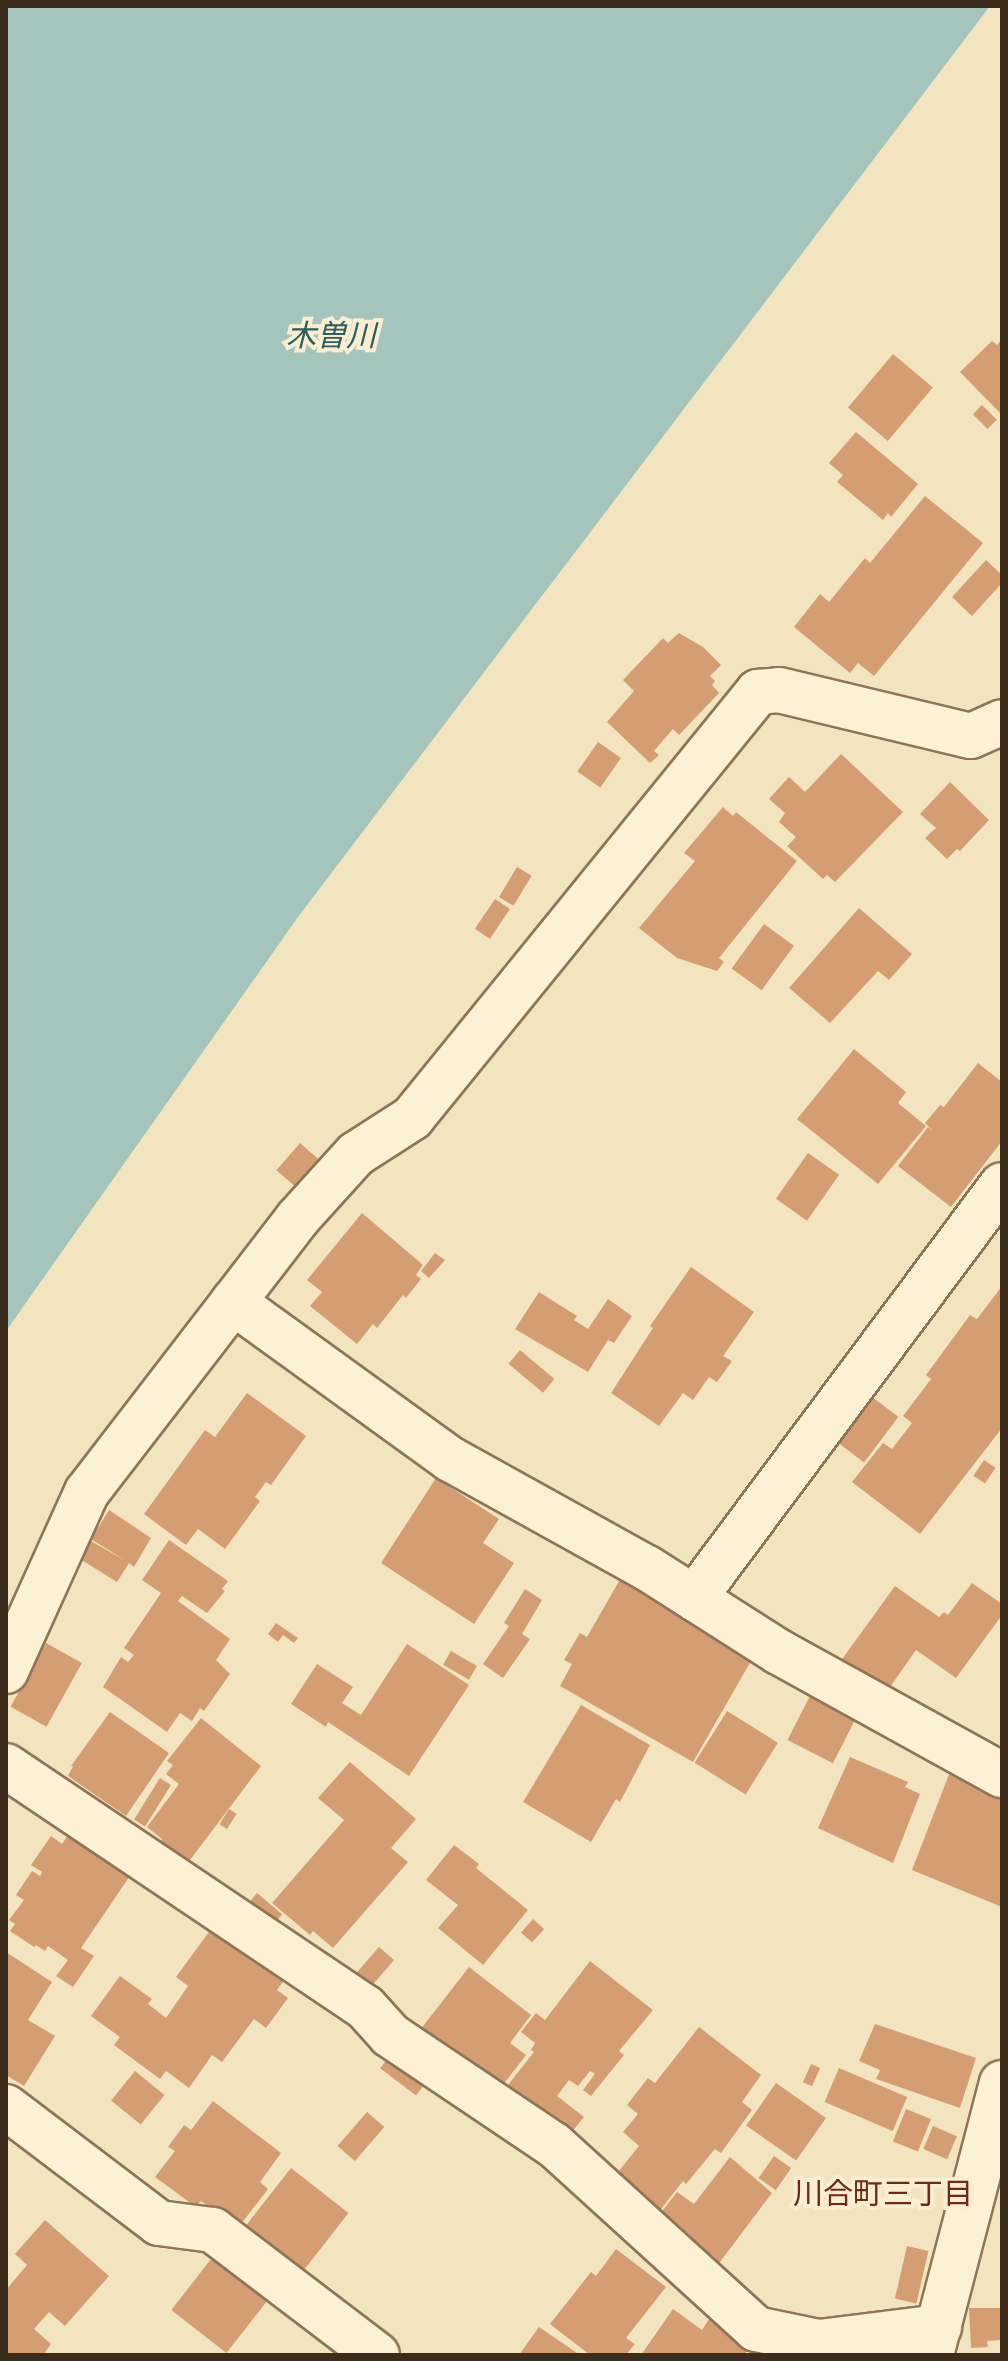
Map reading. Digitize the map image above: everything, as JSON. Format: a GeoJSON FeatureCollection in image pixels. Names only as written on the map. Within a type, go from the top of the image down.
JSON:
{"type":"FeatureCollection","features":[{"type":"Feature","properties":{"kind":"street"},"geometry":{"type":"LineString","coordinates":[[6,1671],[87,1492],[297,1219],[356,1154],[412,1118],[758,692],[779,690],[971,736],[1002,722]]}},
{"type":"Feature","properties":{"kind":"street"},"geometry":{"type":"LineString","coordinates":[[694,1598],[1002,1185]]}},
{"type":"Feature","properties":{"kind":"street"},"geometry":{"type":"LineString","coordinates":[[233,1302],[450,1459],[647,1568],[779,1652],[1002,1775]]}},
{"type":"Feature","properties":{"kind":"street"},"geometry":{"type":"LineString","coordinates":[[6,1766],[365,2007],[390,2035],[554,2145],[756,2329],[819,2342],[935,2341],[1002,2083]]}},
{"type":"Feature","properties":{"kind":"street"},"geometry":{"type":"LineString","coordinates":[[6,2107],[159,2223],[213,2230],[377,2355]]}},
{"type":"Feature","properties":{"kind":"water","name":"木曽川"},"geometry":{"type":"Polygon","coordinates":[[[6,6],[990,6],[298,917],[6,1331],[6,6]]]}},
{"type":"Feature","properties":{"kind":"building"},"geometry":{"type":"Polygon","coordinates":[[[1002,339],[1002,415],[960,372],[992,341],[997,345],[1002,339]]]}},
{"type":"Feature","properties":{"kind":"building"},"geometry":{"type":"Polygon","coordinates":[[[893,354],[933,387],[888,441],[848,408],[893,354]]]}},
{"type":"Feature","properties":{"kind":"building"},"geometry":{"type":"Polygon","coordinates":[[[982,405],[997,420],[988,429],[973,414],[982,405]]]}},
{"type":"Feature","properties":{"kind":"building"},"geometry":{"type":"Polygon","coordinates":[[[856,432],[918,484],[891,517],[888,513],[883,520],[837,482],[843,475],[829,463],[856,432]]]}},
{"type":"Feature","properties":{"kind":"building"},"geometry":{"type":"Polygon","coordinates":[[[925,496],[983,543],[874,676],[858,663],[850,673],[794,627],[820,594],[829,602],[865,558],[870,563],[925,496]]]}},
{"type":"Feature","properties":{"kind":"building"},"geometry":{"type":"Polygon","coordinates":[[[986,560],[1002,575],[1002,583],[972,616],[952,597],[986,560]]]}},
{"type":"Feature","properties":{"kind":"building"},"geometry":{"type":"Polygon","coordinates":[[[679,633],[703,647],[721,665],[710,676],[715,681],[712,685],[719,693],[679,735],[673,729],[654,751],[659,755],[650,763],[607,722],[634,691],[623,680],[663,638],[668,643],[679,633]]]}},
{"type":"Feature","properties":{"kind":"building"},"geometry":{"type":"Polygon","coordinates":[[[598,742],[621,758],[600,788],[577,771],[598,742]]]}},
{"type":"Feature","properties":{"kind":"building"},"geometry":{"type":"Polygon","coordinates":[[[841,754],[903,812],[835,882],[827,875],[823,879],[787,846],[796,837],[779,822],[785,813],[769,799],[789,777],[805,792],[841,754]]]}},
{"type":"Feature","properties":{"kind":"building"},"geometry":{"type":"Polygon","coordinates":[[[950,782],[989,820],[960,851],[957,849],[947,859],[925,838],[936,828],[920,814],[950,782]]]}},
{"type":"Feature","properties":{"kind":"building"},"geometry":{"type":"Polygon","coordinates":[[[723,807],[733,816],[736,812],[797,861],[719,958],[724,962],[717,971],[677,958],[639,928],[695,861],[684,853],[723,807]]]}},
{"type":"Feature","properties":{"kind":"building"},"geometry":{"type":"Polygon","coordinates":[[[517,867],[532,876],[514,906],[499,897],[517,867]]]}},
{"type":"Feature","properties":{"kind":"building"},"geometry":{"type":"Polygon","coordinates":[[[495,899],[510,909],[490,939],[475,929],[495,899]]]}},
{"type":"Feature","properties":{"kind":"building"},"geometry":{"type":"Polygon","coordinates":[[[859,908],[912,954],[889,980],[878,971],[830,1023],[789,988],[859,908]]]}},
{"type":"Feature","properties":{"kind":"building"},"geometry":{"type":"Polygon","coordinates":[[[764,924],[794,946],[762,990],[732,968],[764,924]]]}},
{"type":"Feature","properties":{"kind":"building"},"geometry":{"type":"Polygon","coordinates":[[[854,1049],[906,1092],[898,1103],[926,1126],[878,1184],[797,1119],[854,1049]]]}},
{"type":"Feature","properties":{"kind":"building"},"geometry":{"type":"Polygon","coordinates":[[[978,1063],[1002,1082],[1002,1141],[951,1207],[898,1166],[928,1127],[933,1131],[925,1123],[940,1105],[944,1107],[978,1063]]]}},
{"type":"Feature","properties":{"kind":"building"},"geometry":{"type":"Polygon","coordinates":[[[300,1143],[323,1163],[299,1190],[276,1170],[300,1143]]]}},
{"type":"Feature","properties":{"kind":"building"},"geometry":{"type":"Polygon","coordinates":[[[808,1153],[839,1175],[807,1221],[776,1199],[808,1153]]]}},
{"type":"Feature","properties":{"kind":"building"},"geometry":{"type":"Polygon","coordinates":[[[362,1213],[423,1265],[416,1275],[421,1279],[406,1298],[403,1295],[377,1328],[373,1324],[357,1344],[310,1306],[322,1292],[307,1280],[362,1213]]]}},
{"type":"Feature","properties":{"kind":"building"},"geometry":{"type":"Polygon","coordinates":[[[435,1253],[445,1260],[429,1278],[421,1271],[435,1253]]]}},
{"type":"Feature","properties":{"kind":"building"},"geometry":{"type":"Polygon","coordinates":[[[691,1267],[754,1312],[723,1356],[732,1361],[717,1382],[709,1377],[693,1400],[683,1393],[659,1426],[611,1393],[653,1328],[650,1326],[691,1267]]]}},
{"type":"Feature","properties":{"kind":"building"},"geometry":{"type":"Polygon","coordinates":[[[1002,1286],[1002,1428],[920,1534],[852,1482],[883,1443],[892,1449],[912,1423],[903,1416],[931,1379],[926,1375],[970,1315],[977,1319],[1002,1286]]]}},
{"type":"Feature","properties":{"kind":"building"},"geometry":{"type":"Polygon","coordinates":[[[539,1292],[577,1316],[574,1320],[588,1329],[608,1299],[632,1316],[614,1343],[608,1340],[588,1372],[515,1329],[539,1292]]]}},
{"type":"Feature","properties":{"kind":"building"},"geometry":{"type":"Polygon","coordinates":[[[520,1350],[554,1379],[543,1393],[508,1364],[520,1350]]]}},
{"type":"Feature","properties":{"kind":"building"},"geometry":{"type":"Polygon","coordinates":[[[247,1393],[306,1436],[271,1485],[266,1482],[255,1497],[260,1501],[225,1549],[198,1529],[186,1545],[144,1514],[205,1430],[215,1437],[247,1393]]]}},
{"type":"Feature","properties":{"kind":"building"},"geometry":{"type":"Polygon","coordinates":[[[868,1394],[898,1417],[864,1462],[834,1440],[868,1394]]]}},
{"type":"Feature","properties":{"kind":"building"},"geometry":{"type":"Polygon","coordinates":[[[984,1460],[996,1468],[985,1484],[973,1476],[984,1460]]]}},
{"type":"Feature","properties":{"kind":"building"},"geometry":{"type":"Polygon","coordinates":[[[436,1478],[499,1519],[483,1543],[514,1563],[474,1624],[381,1563],[436,1478]]]}},
{"type":"Feature","properties":{"kind":"building"},"geometry":{"type":"Polygon","coordinates":[[[109,1510],[151,1538],[134,1567],[129,1563],[117,1582],[80,1559],[91,1541],[126,1561],[91,1539],[109,1510]]]}},
{"type":"Feature","properties":{"kind":"building"},"geometry":{"type":"Polygon","coordinates":[[[169,1540],[228,1581],[222,1589],[225,1591],[207,1613],[182,1596],[178,1601],[230,1639],[216,1660],[230,1674],[204,1711],[200,1708],[192,1721],[180,1713],[167,1732],[103,1687],[121,1657],[128,1662],[134,1655],[124,1648],[161,1593],[142,1580],[169,1540]]]}},
{"type":"Feature","properties":{"kind":"building"},"geometry":{"type":"Polygon","coordinates":[[[622,1576],[755,1654],[693,1762],[560,1686],[572,1664],[564,1660],[580,1633],[587,1637],[622,1576]]]}},
{"type":"Feature","properties":{"kind":"building"},"geometry":{"type":"Polygon","coordinates":[[[972,1583],[1002,1604],[1002,1615],[956,1678],[916,1650],[888,1690],[840,1662],[895,1586],[939,1617],[944,1612],[948,1615],[972,1583]]]}},
{"type":"Feature","properties":{"kind":"building"},"geometry":{"type":"Polygon","coordinates":[[[525,1589],[542,1600],[522,1634],[530,1639],[503,1678],[483,1664],[509,1626],[504,1623],[525,1589]]]}},
{"type":"Feature","properties":{"kind":"building"},"geometry":{"type":"Polygon","coordinates":[[[276,1623],[298,1638],[294,1643],[283,1635],[278,1642],[268,1634],[276,1623]]]}},
{"type":"Feature","properties":{"kind":"building"},"geometry":{"type":"Polygon","coordinates":[[[46,1643],[82,1663],[46,1727],[11,1707],[46,1643]]]}},
{"type":"Feature","properties":{"kind":"building"},"geometry":{"type":"Polygon","coordinates":[[[407,1644],[469,1685],[409,1776],[328,1722],[326,1727],[291,1704],[317,1664],[353,1687],[342,1703],[361,1715],[407,1644]]]}},
{"type":"Feature","properties":{"kind":"building"},"geometry":{"type":"Polygon","coordinates":[[[451,1651],[477,1666],[469,1680],[443,1665],[451,1651]]]}},
{"type":"Feature","properties":{"kind":"building"},"geometry":{"type":"Polygon","coordinates":[[[812,1692],[857,1715],[833,1763],[787,1740],[812,1692]]]}},
{"type":"Feature","properties":{"kind":"building"},"geometry":{"type":"Polygon","coordinates":[[[581,1705],[650,1745],[620,1802],[616,1799],[591,1842],[523,1802],[581,1705]]]}},
{"type":"Feature","properties":{"kind":"building"},"geometry":{"type":"Polygon","coordinates":[[[727,1711],[778,1743],[746,1795],[695,1763],[727,1711]]]}},
{"type":"Feature","properties":{"kind":"building"},"geometry":{"type":"Polygon","coordinates":[[[110,1712],[169,1753],[126,1816],[68,1776],[71,1766],[110,1712]]]}},
{"type":"Feature","properties":{"kind":"building"},"geometry":{"type":"Polygon","coordinates":[[[201,1718],[261,1766],[187,1864],[159,1844],[162,1839],[147,1827],[179,1784],[166,1774],[173,1765],[167,1761],[201,1718]]]}},
{"type":"Feature","properties":{"kind":"building"},"geometry":{"type":"Polygon","coordinates":[[[850,1757],[908,1782],[905,1787],[920,1794],[893,1863],[818,1828],[850,1757]]]}},
{"type":"Feature","properties":{"kind":"building"},"geometry":{"type":"Polygon","coordinates":[[[350,1762],[416,1819],[391,1848],[408,1862],[333,1948],[313,1931],[310,1935],[272,1903],[344,1820],[318,1798],[350,1762]]]}},
{"type":"Feature","properties":{"kind":"building"},"geometry":{"type":"Polygon","coordinates":[[[953,1764],[1002,1792],[1002,1907],[912,1870],[953,1764]]]}},
{"type":"Feature","properties":{"kind":"building"},"geometry":{"type":"Polygon","coordinates":[[[160,1778],[171,1785],[145,1826],[134,1820],[160,1778]]]}},
{"type":"Feature","properties":{"kind":"building"},"geometry":{"type":"Polygon","coordinates":[[[229,1809],[237,1814],[227,1829],[219,1824],[229,1809]]]}},
{"type":"Feature","properties":{"kind":"building"},"geometry":{"type":"Polygon","coordinates":[[[72,1829],[134,1870],[81,1948],[94,1956],[73,1987],[56,1976],[68,1960],[48,1946],[45,1951],[36,1945],[34,1947],[10,1931],[15,1924],[9,1920],[24,1900],[16,1895],[32,1871],[40,1876],[42,1872],[31,1865],[51,1836],[62,1844],[72,1829]]]}},
{"type":"Feature","properties":{"kind":"building"},"geometry":{"type":"Polygon","coordinates":[[[454,1845],[479,1864],[476,1868],[528,1910],[483,1965],[438,1928],[458,1905],[426,1880],[454,1845]]]}},
{"type":"Feature","properties":{"kind":"building"},"geometry":{"type":"Polygon","coordinates":[[[257,1893],[282,1914],[272,1926],[247,1905],[257,1893]]]}},
{"type":"Feature","properties":{"kind":"building"},"geometry":{"type":"Polygon","coordinates":[[[533,1919],[544,1929],[532,1942],[521,1932],[533,1919]]]}},
{"type":"Feature","properties":{"kind":"building"},"geometry":{"type":"Polygon","coordinates":[[[214,1925],[286,1978],[277,1990],[288,1998],[266,2028],[254,2019],[222,2062],[212,2055],[189,2088],[166,2071],[160,2079],[114,2045],[120,2037],[91,2016],[120,1976],[152,1999],[148,2004],[166,2018],[188,1986],[176,1977],[214,1925]]]}},
{"type":"Feature","properties":{"kind":"building"},"geometry":{"type":"Polygon","coordinates":[[[379,1947],[394,1960],[367,1992],[351,1979],[379,1947]]]}},
{"type":"Feature","properties":{"kind":"building"},"geometry":{"type":"Polygon","coordinates":[[[6,1952],[52,1982],[28,2020],[55,2036],[24,2086],[6,2075],[6,1952]]]}},
{"type":"Feature","properties":{"kind":"building"},"geometry":{"type":"Polygon","coordinates":[[[590,1961],[653,2010],[619,2051],[624,2055],[591,2096],[583,2090],[595,2074],[590,2071],[578,2086],[569,2080],[557,2096],[584,2117],[559,2148],[497,2099],[534,2052],[531,2050],[535,2043],[521,2032],[536,2013],[545,2020],[590,1961]]]}},
{"type":"Feature","properties":{"kind":"building"},"geometry":{"type":"Polygon","coordinates":[[[469,1967],[531,2015],[510,2043],[526,2055],[499,2090],[420,2030],[469,1967]]]}},
{"type":"Feature","properties":{"kind":"building"},"geometry":{"type":"Polygon","coordinates":[[[875,2024],[976,2058],[960,2108],[876,2079],[880,2070],[859,2061],[875,2024]]]}},
{"type":"Feature","properties":{"kind":"building"},"geometry":{"type":"Polygon","coordinates":[[[699,2027],[761,2075],[742,2102],[752,2110],[721,2153],[715,2149],[686,2184],[683,2181],[654,2218],[610,2182],[639,2146],[623,2132],[638,2114],[627,2105],[648,2078],[655,2083],[699,2027]]]}},
{"type":"Feature","properties":{"kind":"building"},"geometry":{"type":"Polygon","coordinates":[[[394,2050],[430,2077],[416,2095],[380,2068],[394,2050]]]}},
{"type":"Feature","properties":{"kind":"building"},"geometry":{"type":"Polygon","coordinates":[[[811,2064],[820,2068],[812,2086],[803,2082],[811,2064]]]}},
{"type":"Feature","properties":{"kind":"building"},"geometry":{"type":"Polygon","coordinates":[[[839,2068],[907,2097],[893,2131],[825,2102],[839,2068]]]}},
{"type":"Feature","properties":{"kind":"building"},"geometry":{"type":"Polygon","coordinates":[[[135,2071],[165,2095],[141,2124],[111,2101],[135,2071]]]}},
{"type":"Feature","properties":{"kind":"building"},"geometry":{"type":"Polygon","coordinates":[[[776,2083],[826,2118],[796,2161],[746,2126],[776,2083]]]}},
{"type":"Feature","properties":{"kind":"building"},"geometry":{"type":"Polygon","coordinates":[[[213,2101],[281,2153],[260,2182],[268,2189],[238,2228],[201,2201],[196,2207],[155,2177],[175,2151],[168,2147],[184,2125],[191,2130],[213,2101]]]}},
{"type":"Feature","properties":{"kind":"building"},"geometry":{"type":"Polygon","coordinates":[[[906,2109],[931,2119],[918,2152],[893,2141],[906,2109]]]}},
{"type":"Feature","properties":{"kind":"building"},"geometry":{"type":"Polygon","coordinates":[[[367,2112],[384,2127],[355,2161],[337,2146],[367,2112]]]}},
{"type":"Feature","properties":{"kind":"building"},"geometry":{"type":"Polygon","coordinates":[[[933,2126],[957,2136],[947,2159],[923,2149],[933,2126]]]}},
{"type":"Feature","properties":{"kind":"building"},"geometry":{"type":"Polygon","coordinates":[[[774,2156],[791,2168],[776,2190],[759,2178],[774,2156]]]}},
{"type":"Feature","properties":{"kind":"building"},"geometry":{"type":"Polygon","coordinates":[[[730,2157],[772,2193],[714,2270],[656,2219],[677,2192],[694,2204],[730,2157]]]}},
{"type":"Feature","properties":{"kind":"building"},"geometry":{"type":"Polygon","coordinates":[[[291,2168],[349,2213],[301,2274],[243,2229],[291,2168]]]}},
{"type":"Feature","properties":{"kind":"building"},"geometry":{"type":"Polygon","coordinates":[[[45,2220],[109,2276],[65,2326],[49,2312],[34,2329],[51,2344],[43,2355],[6,2355],[6,2290],[27,2265],[15,2254],[45,2220]]]}},
{"type":"Feature","properties":{"kind":"building"},"geometry":{"type":"Polygon","coordinates":[[[907,2246],[928,2251],[916,2304],[895,2299],[907,2246]]]}},
{"type":"Feature","properties":{"kind":"building"},"geometry":{"type":"Polygon","coordinates":[[[616,2249],[666,2287],[626,2338],[635,2344],[626,2355],[590,2355],[550,2324],[591,2272],[596,2276],[616,2249]]]}},
{"type":"Feature","properties":{"kind":"building"},"geometry":{"type":"Polygon","coordinates":[[[215,2254],[270,2297],[226,2353],[171,2310],[215,2254]]]}},
{"type":"Feature","properties":{"kind":"building"},"geometry":{"type":"Polygon","coordinates":[[[717,2307],[754,2333],[745,2355],[641,2355],[673,2309],[702,2330],[717,2307]]]}},
{"type":"Feature","properties":{"kind":"building"},"geometry":{"type":"Polygon","coordinates":[[[969,2308],[1002,2308],[1002,2340],[987,2341],[988,2347],[971,2348],[969,2308]]]}},
{"type":"Feature","properties":{"kind":"building"},"geometry":{"type":"Polygon","coordinates":[[[539,2327],[580,2355],[519,2355],[539,2327]]]}},
{"type":"Feature","properties":{"kind":"district","name":"川合町三丁目"},"geometry":{"type":"Point","coordinates":[883,2191]}}]}
